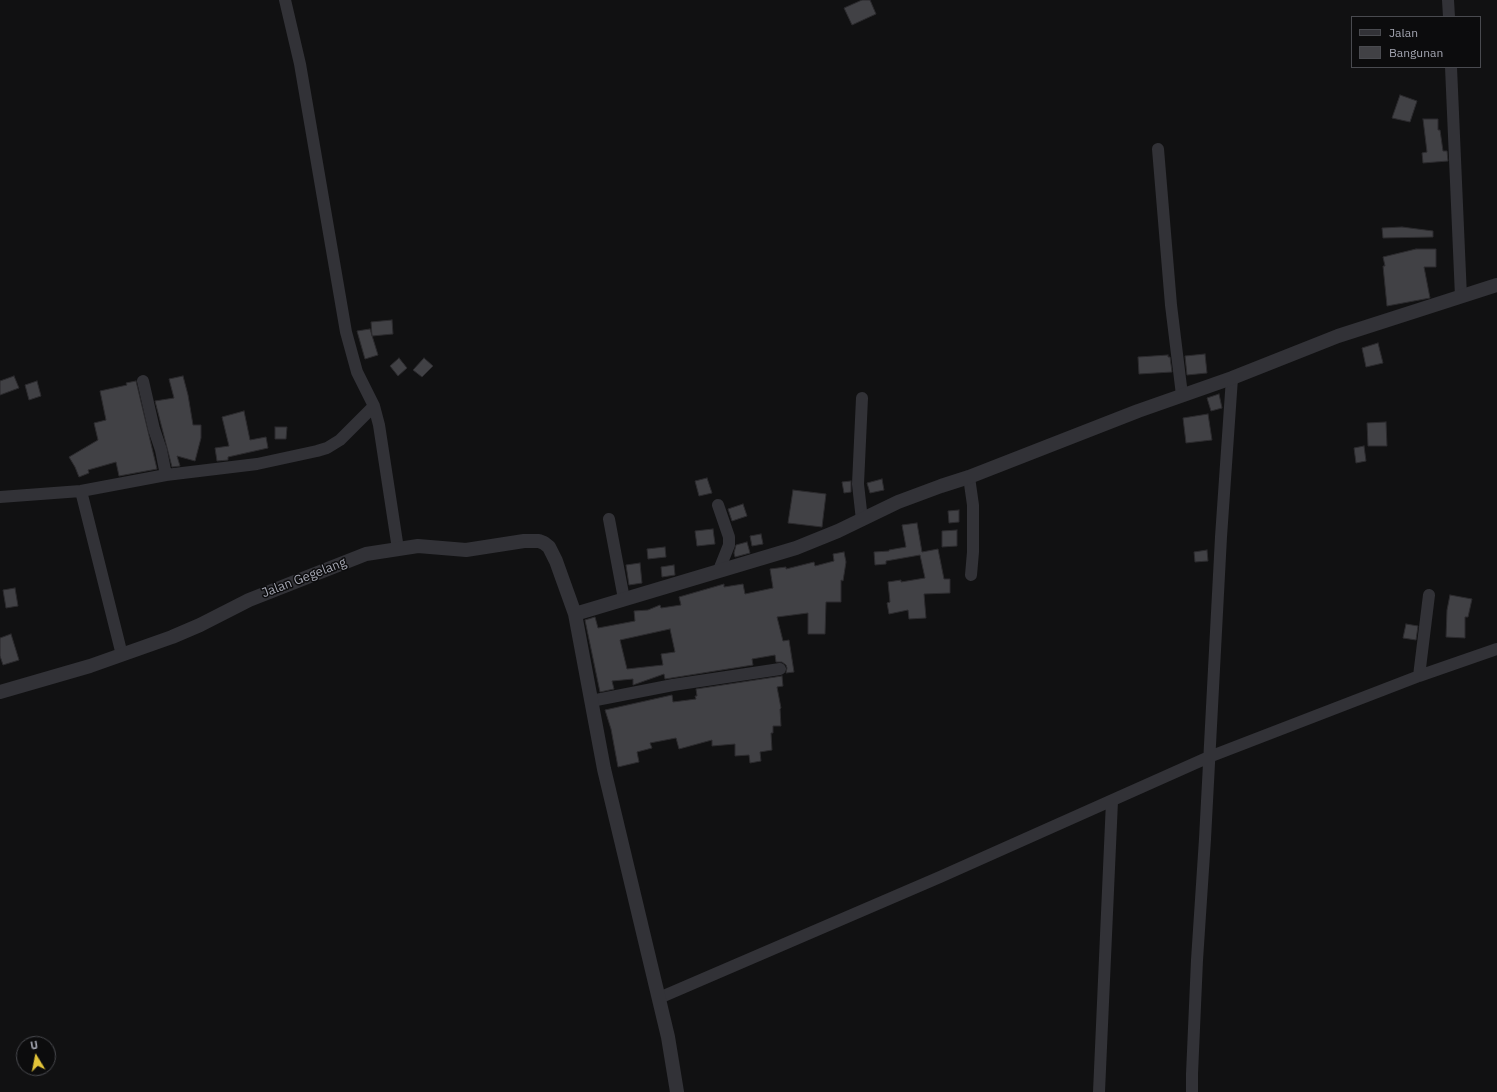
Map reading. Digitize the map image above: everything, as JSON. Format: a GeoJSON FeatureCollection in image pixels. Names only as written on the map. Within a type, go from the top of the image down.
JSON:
{"type":"FeatureCollection","features":[{"type":"Feature","properties":{"kind":"street"},"geometry":{"type":"LineString","coordinates":[[285,0],[300,64],[346,332],[357,372],[374,406],[379,425],[398,549]]}},
{"type":"Feature","properties":{"kind":"street"},"geometry":{"type":"LineString","coordinates":[[1448,0],[1449,16]]}},
{"type":"Feature","properties":{"kind":"street"},"geometry":{"type":"LineString","coordinates":[[1451,68],[1461,297]]}},
{"type":"Feature","properties":{"kind":"street"},"geometry":{"type":"LineString","coordinates":[[1158,149],[1171,305],[1182,395]]}},
{"type":"Feature","properties":{"kind":"street"},"geometry":{"type":"LineString","coordinates":[[574,614],[796,548],[838,531],[898,502],[969,477],[1138,411],[1232,378],[1338,336],[1497,285]]}},
{"type":"Feature","properties":{"kind":"street"},"geometry":{"type":"LineString","coordinates":[[1192,1092],[1197,960],[1221,537],[1232,378]]}},
{"type":"Feature","properties":{"kind":"street"},"geometry":{"type":"LineString","coordinates":[[143,381],[166,474]]}},
{"type":"Feature","properties":{"kind":"street"},"geometry":{"type":"LineString","coordinates":[[862,398],[858,484],[862,520]]}},
{"type":"Feature","properties":{"kind":"street"},"geometry":{"type":"LineString","coordinates":[[0,498],[81,491],[166,474],[257,464],[327,448],[340,440],[374,406]]}},
{"type":"Feature","properties":{"kind":"street"},"geometry":{"type":"LineString","coordinates":[[969,477],[973,505],[973,552],[971,575]]}},
{"type":"Feature","properties":{"kind":"street"},"geometry":{"type":"LineString","coordinates":[[81,491],[122,655]]}},
{"type":"Feature","properties":{"kind":"street"},"geometry":{"type":"LineString","coordinates":[[718,505],[729,537],[729,545],[720,570]]}},
{"type":"Feature","properties":{"kind":"street"},"geometry":{"type":"LineString","coordinates":[[609,519],[624,598]]}},
{"type":"Feature","properties":{"kind":"street","name":"Jalan Gegelang"},"geometry":{"type":"LineString","coordinates":[[0,690],[77,670],[185,632],[249,600],[357,557],[418,546],[476,549],[524,541],[539,541],[549,547],[553,553],[574,614],[604,769],[668,1037],[677,1092]]}},
{"type":"Feature","properties":{"kind":"street"},"geometry":{"type":"LineString","coordinates":[[1419,676],[1429,595]]}},
{"type":"Feature","properties":{"kind":"street"},"geometry":{"type":"LineString","coordinates":[[659,998],[940,877],[1209,757],[1419,676],[1497,649]]}},
{"type":"Feature","properties":{"kind":"street"},"geometry":{"type":"LineString","coordinates":[[591,701],[681,684],[780,669]]}},
{"type":"Feature","properties":{"kind":"street"},"geometry":{"type":"LineString","coordinates":[[1099,1092],[1112,801]]}},
{"type":"Feature","properties":{"kind":"building"},"geometry":{"type":"Polygon","coordinates":[[[862,0],[870,0],[876,14],[852,25],[844,8],[862,0]]]}},
{"type":"Feature","properties":{"kind":"building"},"geometry":{"type":"Polygon","coordinates":[[[1400,95],[1417,101],[1410,122],[1392,118],[1400,95]]]}},
{"type":"Feature","properties":{"kind":"building"},"geometry":{"type":"Polygon","coordinates":[[[1423,119],[1438,119],[1438,130],[1440,130],[1443,151],[1447,151],[1448,161],[1423,163],[1422,153],[1427,152],[1423,119]]]}},
{"type":"Feature","properties":{"kind":"building"},"geometry":{"type":"Polygon","coordinates":[[[1402,227],[1433,231],[1433,237],[1383,238],[1382,228],[1402,227]]]}},
{"type":"Feature","properties":{"kind":"building"},"geometry":{"type":"Polygon","coordinates":[[[1416,249],[1436,249],[1436,267],[1424,267],[1430,298],[1387,306],[1383,266],[1385,266],[1383,257],[1416,249]]]}},
{"type":"Feature","properties":{"kind":"building"},"geometry":{"type":"Polygon","coordinates":[[[392,320],[393,334],[372,336],[371,322],[392,320]]]}},
{"type":"Feature","properties":{"kind":"building"},"geometry":{"type":"Polygon","coordinates":[[[370,329],[378,355],[365,359],[357,331],[370,329]]]}},
{"type":"Feature","properties":{"kind":"building"},"geometry":{"type":"Polygon","coordinates":[[[1378,343],[1383,363],[1366,367],[1362,348],[1378,343]]]}},
{"type":"Feature","properties":{"kind":"building"},"geometry":{"type":"Polygon","coordinates":[[[1205,354],[1207,373],[1187,375],[1185,356],[1205,354]]]}},
{"type":"Feature","properties":{"kind":"building"},"geometry":{"type":"Polygon","coordinates":[[[1168,355],[1168,357],[1170,357],[1172,372],[1139,374],[1138,357],[1168,355]]]}},
{"type":"Feature","properties":{"kind":"building"},"geometry":{"type":"Polygon","coordinates":[[[399,358],[407,368],[398,376],[390,366],[399,358]]]}},
{"type":"Feature","properties":{"kind":"building"},"geometry":{"type":"Polygon","coordinates":[[[424,358],[433,366],[422,377],[413,370],[424,358]]]}},
{"type":"Feature","properties":{"kind":"building"},"geometry":{"type":"Polygon","coordinates":[[[14,376],[19,388],[0,395],[0,381],[14,376]]]}},
{"type":"Feature","properties":{"kind":"building"},"geometry":{"type":"Polygon","coordinates":[[[183,376],[193,425],[201,425],[201,438],[195,461],[177,456],[180,466],[172,467],[155,401],[174,398],[169,379],[183,376]]]}},
{"type":"Feature","properties":{"kind":"building"},"geometry":{"type":"Polygon","coordinates":[[[37,381],[41,396],[29,400],[25,385],[37,381]]]}},
{"type":"Feature","properties":{"kind":"building"},"geometry":{"type":"Polygon","coordinates":[[[136,381],[157,469],[119,476],[116,462],[88,470],[89,473],[79,477],[69,457],[98,440],[94,423],[106,420],[100,391],[127,385],[126,383],[136,381]]]}},
{"type":"Feature","properties":{"kind":"building"},"geometry":{"type":"Polygon","coordinates":[[[1219,394],[1222,408],[1211,411],[1207,398],[1219,394]]]}},
{"type":"Feature","properties":{"kind":"building"},"geometry":{"type":"Polygon","coordinates":[[[244,411],[250,440],[266,437],[268,448],[228,457],[228,460],[217,461],[215,448],[229,446],[222,417],[244,411]]]}},
{"type":"Feature","properties":{"kind":"building"},"geometry":{"type":"Polygon","coordinates":[[[1208,414],[1212,440],[1186,443],[1183,418],[1208,414]]]}},
{"type":"Feature","properties":{"kind":"building"},"geometry":{"type":"Polygon","coordinates":[[[1386,422],[1387,446],[1368,446],[1367,423],[1386,422]]]}},
{"type":"Feature","properties":{"kind":"building"},"geometry":{"type":"Polygon","coordinates":[[[275,427],[287,427],[286,439],[275,439],[275,427]]]}},
{"type":"Feature","properties":{"kind":"building"},"geometry":{"type":"Polygon","coordinates":[[[1364,446],[1366,461],[1356,463],[1354,448],[1364,446]]]}},
{"type":"Feature","properties":{"kind":"building"},"geometry":{"type":"Polygon","coordinates":[[[707,478],[712,493],[699,496],[695,481],[707,478]]]}},
{"type":"Feature","properties":{"kind":"building"},"geometry":{"type":"Polygon","coordinates":[[[882,479],[884,490],[870,493],[867,483],[882,479]]]}},
{"type":"Feature","properties":{"kind":"building"},"geometry":{"type":"Polygon","coordinates":[[[851,481],[851,492],[844,493],[842,482],[851,481]]]}},
{"type":"Feature","properties":{"kind":"building"},"geometry":{"type":"Polygon","coordinates":[[[793,490],[826,494],[822,527],[788,523],[793,490]]]}},
{"type":"Feature","properties":{"kind":"building"},"geometry":{"type":"Polygon","coordinates":[[[743,504],[747,516],[732,521],[728,509],[743,504]]]}},
{"type":"Feature","properties":{"kind":"building"},"geometry":{"type":"Polygon","coordinates":[[[959,510],[959,522],[949,523],[948,511],[959,510]]]}},
{"type":"Feature","properties":{"kind":"building"},"geometry":{"type":"Polygon","coordinates":[[[917,523],[922,552],[938,549],[944,579],[950,579],[950,593],[924,594],[926,618],[909,619],[908,610],[889,614],[887,603],[890,602],[888,582],[901,580],[901,582],[925,578],[920,555],[886,561],[886,564],[875,565],[874,552],[889,551],[906,547],[902,525],[917,523]]]}},
{"type":"Feature","properties":{"kind":"building"},"geometry":{"type":"Polygon","coordinates":[[[713,529],[715,544],[697,546],[695,531],[713,529]]]}},
{"type":"Feature","properties":{"kind":"building"},"geometry":{"type":"Polygon","coordinates":[[[957,530],[957,546],[942,547],[942,531],[957,530]]]}},
{"type":"Feature","properties":{"kind":"building"},"geometry":{"type":"Polygon","coordinates":[[[761,534],[763,544],[752,546],[750,536],[761,534]]]}},
{"type":"Feature","properties":{"kind":"building"},"geometry":{"type":"Polygon","coordinates":[[[747,542],[750,553],[735,557],[734,553],[736,545],[747,542]]]}},
{"type":"Feature","properties":{"kind":"building"},"geometry":{"type":"Polygon","coordinates":[[[665,547],[666,557],[648,559],[647,549],[665,547]]]}},
{"type":"Feature","properties":{"kind":"building"},"geometry":{"type":"Polygon","coordinates":[[[1207,550],[1208,561],[1195,562],[1194,552],[1207,550]]]}},
{"type":"Feature","properties":{"kind":"building"},"geometry":{"type":"Polygon","coordinates":[[[844,552],[846,562],[843,581],[841,580],[841,602],[826,602],[825,634],[808,634],[808,613],[777,617],[783,641],[789,640],[794,672],[786,673],[786,665],[782,662],[776,662],[775,655],[752,659],[753,665],[665,679],[664,674],[633,685],[633,679],[612,681],[614,689],[600,692],[585,620],[595,617],[598,628],[635,621],[634,611],[648,610],[660,605],[661,608],[681,605],[679,597],[724,584],[724,587],[743,584],[745,594],[773,588],[770,569],[786,567],[786,569],[814,562],[815,566],[834,561],[833,554],[844,552]],[[670,629],[620,640],[627,669],[663,665],[661,654],[675,652],[670,629]]]}},
{"type":"Feature","properties":{"kind":"building"},"geometry":{"type":"Polygon","coordinates":[[[640,563],[642,583],[629,585],[626,565],[640,563]]]}},
{"type":"Feature","properties":{"kind":"building"},"geometry":{"type":"Polygon","coordinates":[[[674,565],[675,575],[662,577],[661,567],[674,565]]]}},
{"type":"Feature","properties":{"kind":"building"},"geometry":{"type":"Polygon","coordinates":[[[15,588],[18,606],[6,608],[3,590],[15,588]]]}},
{"type":"Feature","properties":{"kind":"building"},"geometry":{"type":"Polygon","coordinates":[[[1450,595],[1472,599],[1468,617],[1465,617],[1465,638],[1446,637],[1447,610],[1450,595]]]}},
{"type":"Feature","properties":{"kind":"building"},"geometry":{"type":"Polygon","coordinates":[[[1406,624],[1418,626],[1416,640],[1403,638],[1406,624]]]}},
{"type":"Feature","properties":{"kind":"building"},"geometry":{"type":"Polygon","coordinates":[[[11,634],[19,660],[3,665],[0,656],[0,638],[11,634]]]}},
{"type":"Feature","properties":{"kind":"building"},"geometry":{"type":"Polygon","coordinates":[[[782,676],[783,686],[777,687],[781,708],[781,726],[773,726],[773,733],[771,733],[772,750],[760,752],[761,761],[750,763],[749,755],[735,756],[735,744],[712,746],[712,740],[679,749],[676,738],[650,743],[652,748],[637,752],[639,762],[618,767],[611,729],[605,710],[672,695],[673,702],[696,699],[696,689],[782,676]]]}}]}
